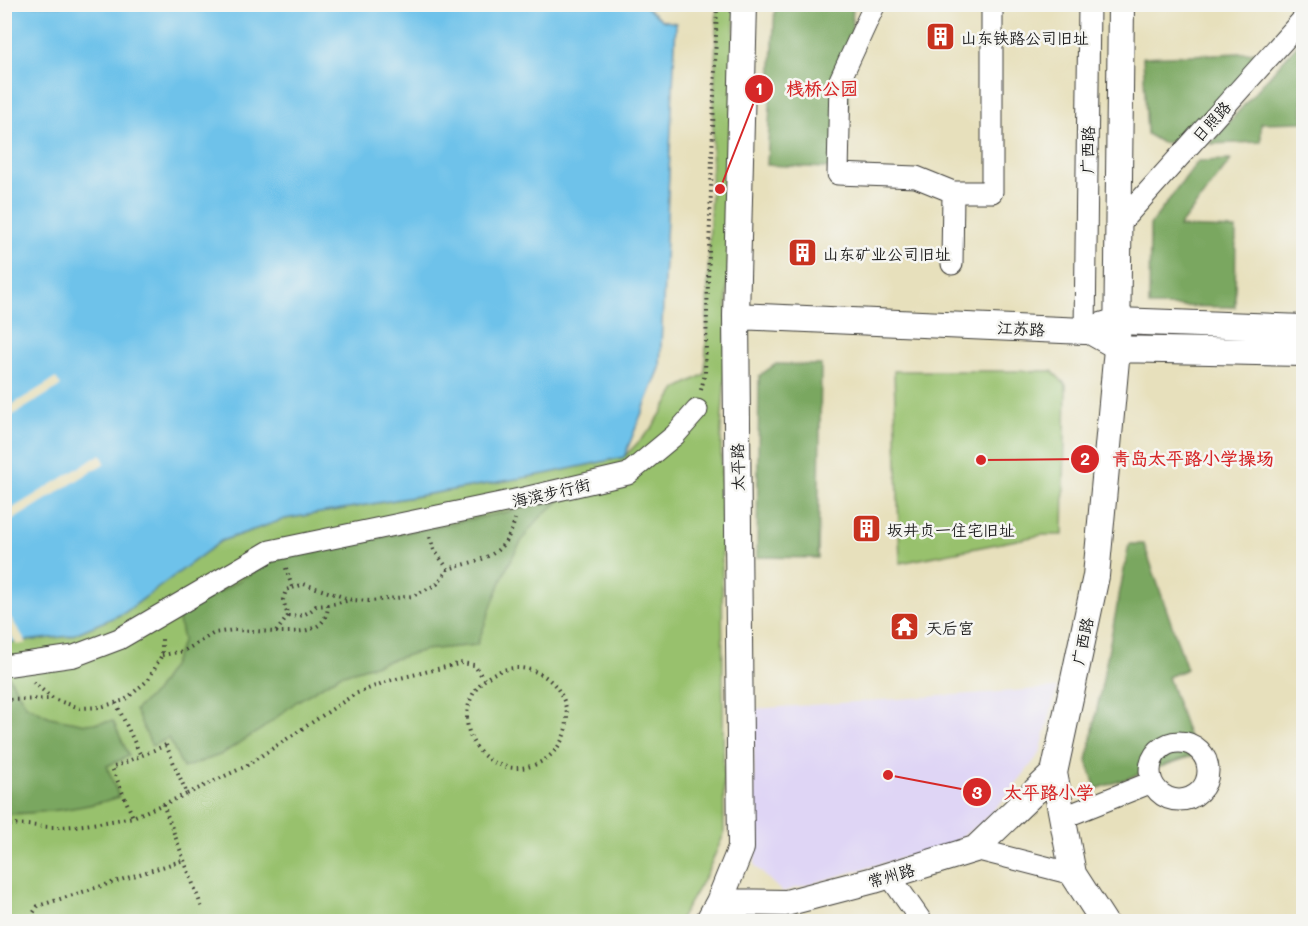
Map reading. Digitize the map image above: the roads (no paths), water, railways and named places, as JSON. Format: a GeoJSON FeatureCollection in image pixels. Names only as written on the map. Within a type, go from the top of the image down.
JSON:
{"type":"FeatureCollection","features":[{"type":"Feature","properties":{"kind":"main road","name":"太平路"},"geometry":{"type":"LineString","coordinates":[[717,915],[741,848],[736,316],[744,4]]}},
{"type":"Feature","properties":{"kind":"main road","name":"广西路"},"geometry":{"type":"LineString","coordinates":[[1104,921],[1073,874],[1054,773],[1096,576],[1117,349],[1121,4]]}},
{"type":"Feature","properties":{"kind":"main road","name":"江苏路"},"geometry":{"type":"LineString","coordinates":[[736,316],[1085,331],[1118,321],[1304,328]]}},
{"type":"Feature","properties":{"kind":"main road"},"geometry":{"type":"LineString","coordinates":[[1117,349],[1304,353]]}},
{"type":"Feature","properties":{"kind":"main road","name":"常州路"},"geometry":{"type":"LineString","coordinates":[[717,915],[786,903],[975,849],[1054,773]]}},
{"type":"Feature","properties":{"kind":"street"},"geometry":{"type":"LineString","coordinates":[[875,4],[840,80],[838,174],[916,177],[953,192],[992,192],[992,4]]}},
{"type":"Feature","properties":{"kind":"street","name":"广西路"},"geometry":{"type":"LineString","coordinates":[[1085,331],[1089,4]]}},
{"type":"Feature","properties":{"kind":"street","name":"日照路"},"geometry":{"type":"LineString","coordinates":[[1119,224],[1304,18]]}},
{"type":"Feature","properties":{"kind":"street"},"geometry":{"type":"LineString","coordinates":[[952,264],[953,192]]}},
{"type":"Feature","properties":{"kind":"street"},"geometry":{"type":"LineString","coordinates":[[1085,331],[1117,349]]}},
{"type":"Feature","properties":{"kind":"street","name":"海滨步行街"},"geometry":{"type":"LineString","coordinates":[[13,665],[74,656],[118,639],[270,551],[628,474],[675,435],[697,410]]}},
{"type":"Feature","properties":{"kind":"street"},"geometry":{"type":"LineString","coordinates":[[1062,818],[1152,782]]}},
{"type":"Feature","properties":{"kind":"street"},"geometry":{"type":"LineString","coordinates":[[975,849],[1073,874]]}},
{"type":"Feature","properties":{"kind":"street"},"geometry":{"type":"LineString","coordinates":[[890,875],[922,921]]}},
{"type":"Feature","properties":{"kind":"water"},"geometry":{"type":"Polygon","coordinates":[[[642,4],[662,20],[676,23],[660,368],[624,457],[545,474],[285,519],[221,541],[124,613],[70,636],[5,643],[5,5],[642,4]]]}},
{"type":"Feature","properties":{"kind":"place","name":"山东铁路公司旧址"},"geometry":{"type":"Point","coordinates":[940,37]}},
{"type":"Feature","properties":{"kind":"place","name":"栈桥公园"},"geometry":{"type":"Point","coordinates":[720,189]}},
{"type":"Feature","properties":{"kind":"place","name":"山东矿业公司旧址"},"geometry":{"type":"Point","coordinates":[802,253]}},
{"type":"Feature","properties":{"kind":"place","name":"青岛太平路小学操场"},"geometry":{"type":"Point","coordinates":[981,460]}},
{"type":"Feature","properties":{"kind":"place","name":"坂井贞一住宅旧址"},"geometry":{"type":"Point","coordinates":[866,529]}},
{"type":"Feature","properties":{"kind":"place","name":"天后宫"},"geometry":{"type":"Point","coordinates":[905,627]}},
{"type":"Feature","properties":{"kind":"place","name":"太平路小学"},"geometry":{"type":"Point","coordinates":[888,775]}}]}
